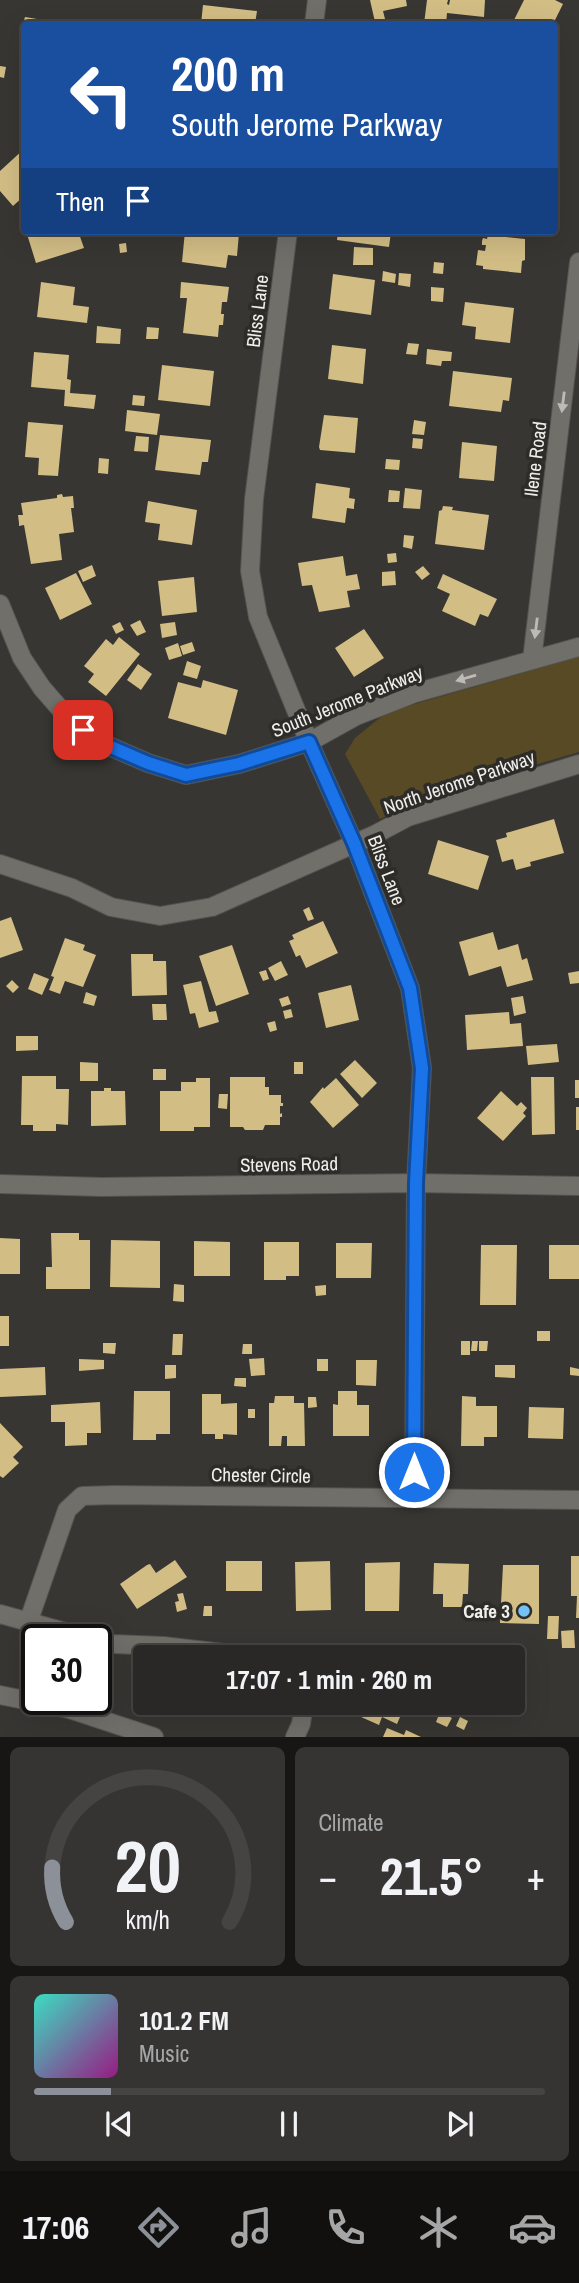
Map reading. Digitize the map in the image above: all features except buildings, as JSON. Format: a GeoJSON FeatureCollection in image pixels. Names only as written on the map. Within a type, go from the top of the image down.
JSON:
{"type":"FeatureCollection","features":[{"type":"Feature","properties":{"kind":"street"},"geometry":{"type":"LineString","coordinates":[[314,21],[317,0]]}},
{"type":"Feature","properties":{"kind":"street","name":"Bliss Lane"},"geometry":{"type":"LineString","coordinates":[[287,235],[254,499],[250,572],[258,617],[354,843],[410,988],[422,1068],[416,1183],[414,1498]]}},
{"type":"Feature","properties":{"kind":"street","name":"Ilene Road"},"geometry":{"type":"LineString","coordinates":[[533,660],[579,262]]}},
{"type":"Feature","properties":{"kind":"street","name":"South Jerome Parkway"},"geometry":{"type":"LineString","coordinates":[[0,604],[22,659],[42,688],[69,719],[97,741],[148,763],[186,775],[239,764],[309,742],[356,716],[415,693],[579,648]]}},
{"type":"Feature","properties":{"kind":"street","name":"North Jerome Parkway"},"geometry":{"type":"LineString","coordinates":[[0,864],[72,888],[111,907],[160,916],[212,907],[408,817],[579,764]]}},
{"type":"Feature","properties":{"kind":"street","name":"Stevens Road"},"geometry":{"type":"LineString","coordinates":[[0,1185],[101,1187],[416,1183],[579,1186]]}},
{"type":"Feature","properties":{"kind":"street","name":"Chester Circle"},"geometry":{"type":"LineString","coordinates":[[28,1623],[66,1510],[82,1496],[579,1500]]}},
{"type":"Feature","properties":{"kind":"street"},"geometry":{"type":"LineString","coordinates":[[0,1614],[32,1624]]}},
{"type":"Feature","properties":{"kind":"street"},"geometry":{"type":"LineString","coordinates":[[112,1644],[138,1645]]}},
{"type":"Feature","properties":{"kind":"street"},"geometry":{"type":"LineString","coordinates":[[0,1695],[69,1709],[154,1737]]}},
{"type":"Feature","properties":{"kind":"street"},"geometry":{"type":"LineString","coordinates":[[295,1737],[302,1715]]}},
{"type":"Feature","properties":{"kind":"shaded area"},"geometry":{"type":"Polygon","coordinates":[[[579,657],[579,752],[453,790],[380,819],[345,754],[355,738],[387,712],[579,657]]]}},
{"type":"Feature","properties":{"kind":"place","name":"Cafe 3"},"geometry":{"type":"Point","coordinates":[524,1611]}},
{"type":"Feature","properties":{"kind":"route"},"geometry":{"type":"LineString","coordinates":[[83,730],[97,741],[148,763],[186,775],[239,764],[309,742],[343,818],[410,988],[422,1068],[416,1183],[414,1472]]}}]}
